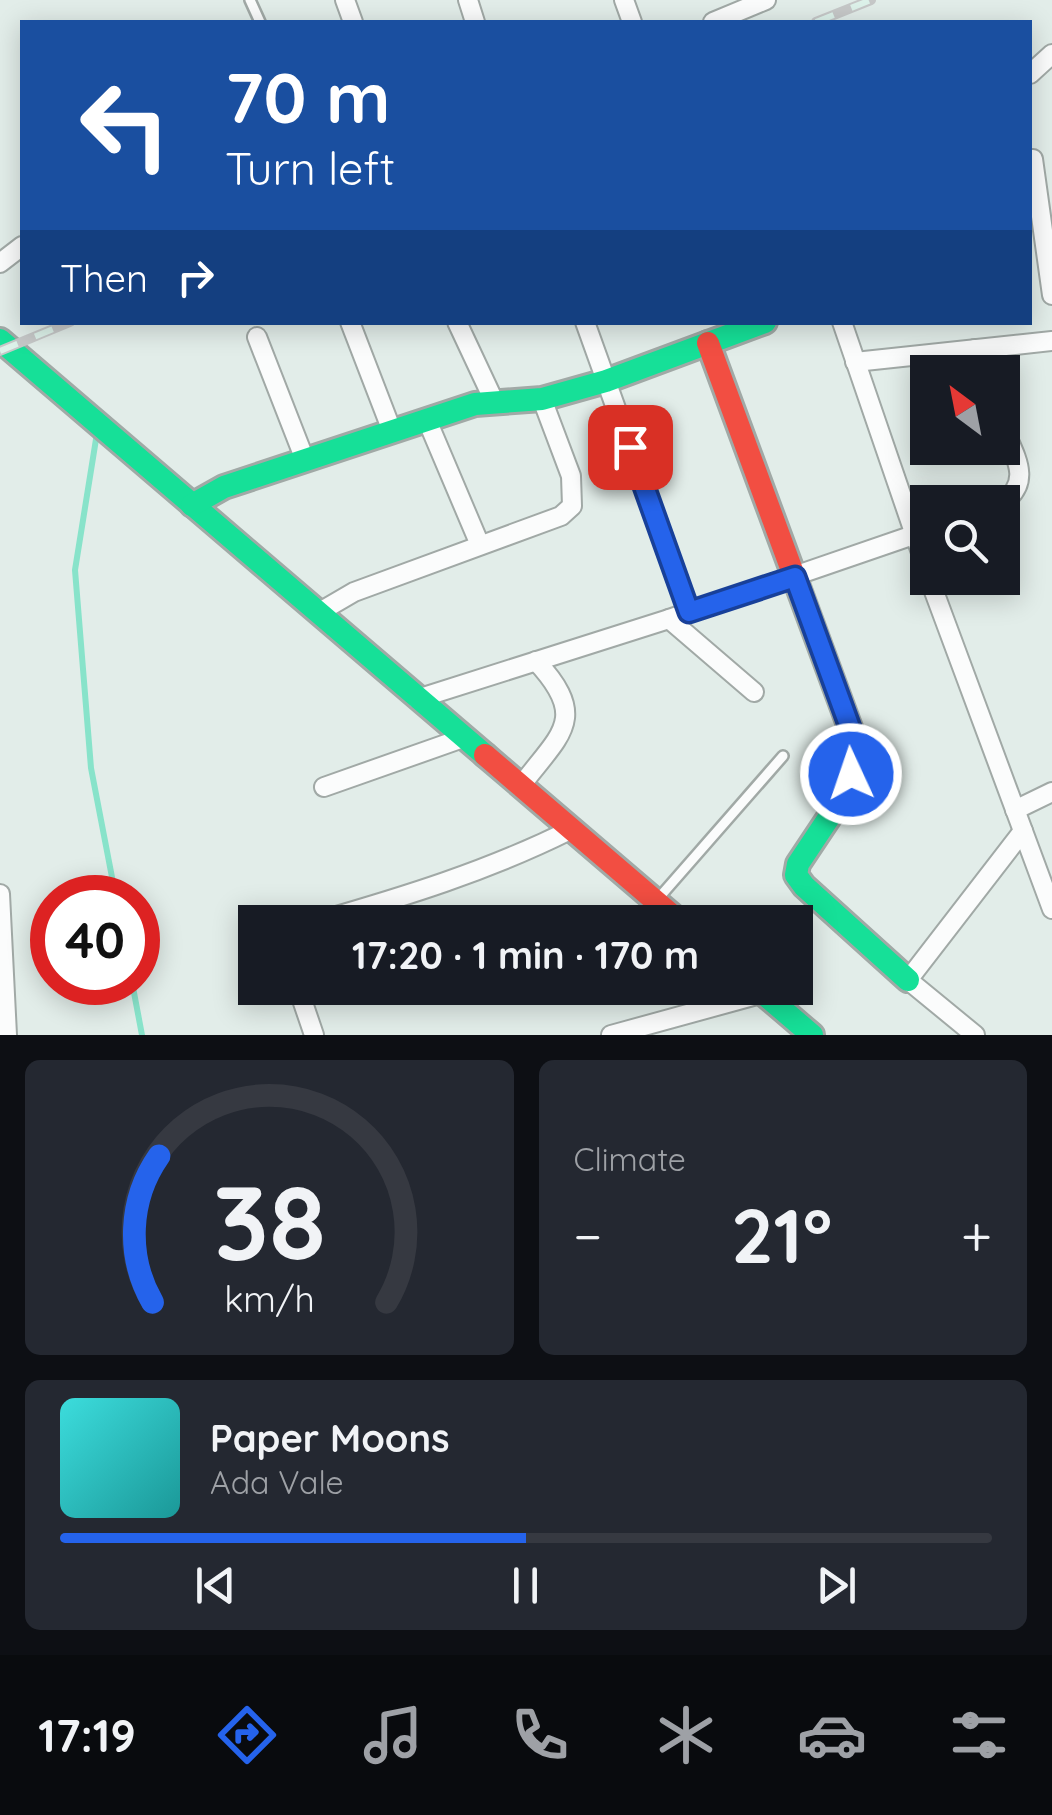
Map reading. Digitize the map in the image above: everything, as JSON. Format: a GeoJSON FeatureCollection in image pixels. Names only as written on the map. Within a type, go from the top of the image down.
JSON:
{"type":"FeatureCollection","features":[{"type":"Feature","properties":{"kind":"street"},"geometry":{"type":"LineString","coordinates":[[718,20],[766,0]]}},
{"type":"Feature","properties":{"kind":"street"},"geometry":{"type":"LineString","coordinates":[[1032,72],[1052,54]]}},
{"type":"Feature","properties":{"kind":"street"},"geometry":{"type":"LineString","coordinates":[[1038,158],[1052,295]]}},
{"type":"Feature","properties":{"kind":"street"},"geometry":{"type":"LineString","coordinates":[[0,263],[20,248]]}},
{"type":"Feature","properties":{"kind":"street"},"geometry":{"type":"LineString","coordinates":[[351,325],[392,431]]}},
{"type":"Feature","properties":{"kind":"street"},"geometry":{"type":"LineString","coordinates":[[459,325],[494,400]]}},
{"type":"Feature","properties":{"kind":"street"},"geometry":{"type":"LineString","coordinates":[[586,325],[689,612]]}},
{"type":"Feature","properties":{"kind":"street"},"geometry":{"type":"LineString","coordinates":[[192,505],[224,487],[392,431],[494,400],[542,399],[606,381],[757,325]]}},
{"type":"Feature","properties":{"kind":"street"},"geometry":{"type":"LineString","coordinates":[[843,325],[910,504]]}},
{"type":"Feature","properties":{"kind":"street"},"geometry":{"type":"LineString","coordinates":[[258,338],[304,460]]}},
{"type":"Feature","properties":{"kind":"street"},"geometry":{"type":"LineString","coordinates":[[0,340],[659,905]]}},
{"type":"Feature","properties":{"kind":"street"},"geometry":{"type":"LineString","coordinates":[[855,362],[1052,341]]}},
{"type":"Feature","properties":{"kind":"street"},"geometry":{"type":"LineString","coordinates":[[708,343],[852,733],[845,795],[798,864],[796,875],[908,980],[974,1035]]}},
{"type":"Feature","properties":{"kind":"street"},"geometry":{"type":"LineString","coordinates":[[975,350],[977,355]]}},
{"type":"Feature","properties":{"kind":"street"},"geometry":{"type":"LineString","coordinates":[[318,613],[354,592],[561,516],[572,506],[572,476],[542,399]]}},
{"type":"Feature","properties":{"kind":"street"},"geometry":{"type":"LineString","coordinates":[[428,420],[480,545]]}},
{"type":"Feature","properties":{"kind":"street"},"geometry":{"type":"LineString","coordinates":[[417,699],[669,620],[910,536]]}},
{"type":"Feature","properties":{"kind":"street"},"geometry":{"type":"LineString","coordinates":[[935,595],[1052,909]]}},
{"type":"Feature","properties":{"kind":"street"},"geometry":{"type":"LineString","coordinates":[[669,620],[754,692]]}},
{"type":"Feature","properties":{"kind":"street"},"geometry":{"type":"LineString","coordinates":[[520,787],[561,733],[566,716],[566,702],[559,686],[536,662]]}},
{"type":"Feature","properties":{"kind":"street"},"geometry":{"type":"LineString","coordinates":[[324,787],[463,738]]}},
{"type":"Feature","properties":{"kind":"street"},"geometry":{"type":"LineString","coordinates":[[1015,810],[1052,792]]}},
{"type":"Feature","properties":{"kind":"street"},"geometry":{"type":"LineString","coordinates":[[375,905],[512,859],[570,830]]}},
{"type":"Feature","properties":{"kind":"street"},"geometry":{"type":"LineString","coordinates":[[908,980],[1023,831]]}},
{"type":"Feature","properties":{"kind":"street"},"geometry":{"type":"LineString","coordinates":[[0,894],[6,1035]]}},
{"type":"Feature","properties":{"kind":"street"},"geometry":{"type":"LineString","coordinates":[[304,1005],[314,1035]]}},
{"type":"Feature","properties":{"kind":"street"},"geometry":{"type":"LineString","coordinates":[[611,1035],[710,1005]]}},
{"type":"Feature","properties":{"kind":"street"},"geometry":{"type":"LineString","coordinates":[[777,1005],[812,1035]]}},
{"type":"Feature","properties":{"kind":"lane"},"geometry":{"type":"LineString","coordinates":[[655,902],[783,756]]}},
{"type":"Feature","properties":{"kind":"waterway"},"geometry":{"type":"LineString","coordinates":[[97,433],[75,570],[91,768],[112,875]]}},
{"type":"Feature","properties":{"kind":"waterway"},"geometry":{"type":"LineString","coordinates":[[136,1005],[142,1035]]}},
{"type":"Feature","properties":{"kind":"railway"},"geometry":{"type":"LineString","coordinates":[[821,20],[871,0]]}},
{"type":"Feature","properties":{"kind":"railway"},"geometry":{"type":"LineString","coordinates":[[0,351],[63,325]]}},
{"type":"Feature","properties":{"kind":"traffic: fast"},"geometry":{"type":"LineString","coordinates":[[192,505],[224,487],[475,404],[542,399],[606,381],[757,325]]}},
{"type":"Feature","properties":{"kind":"traffic: fast"},"geometry":{"type":"LineString","coordinates":[[0,340],[485,755]]}},
{"type":"Feature","properties":{"kind":"traffic: fast"},"geometry":{"type":"LineString","coordinates":[[848,776],[838,804],[798,864],[796,875],[908,980]]}},
{"type":"Feature","properties":{"kind":"traffic: fast"},"geometry":{"type":"LineString","coordinates":[[777,1005],[812,1035]]}},
{"type":"Feature","properties":{"kind":"traffic: jam"},"geometry":{"type":"LineString","coordinates":[[708,343],[852,733],[848,776]]}},
{"type":"Feature","properties":{"kind":"traffic: jam"},"geometry":{"type":"LineString","coordinates":[[485,755],[660,905]]}},
{"type":"Feature","properties":{"kind":"route"},"geometry":{"type":"LineString","coordinates":[[630,447],[689,612],[795,577],[852,733],[851,774]]}}]}
